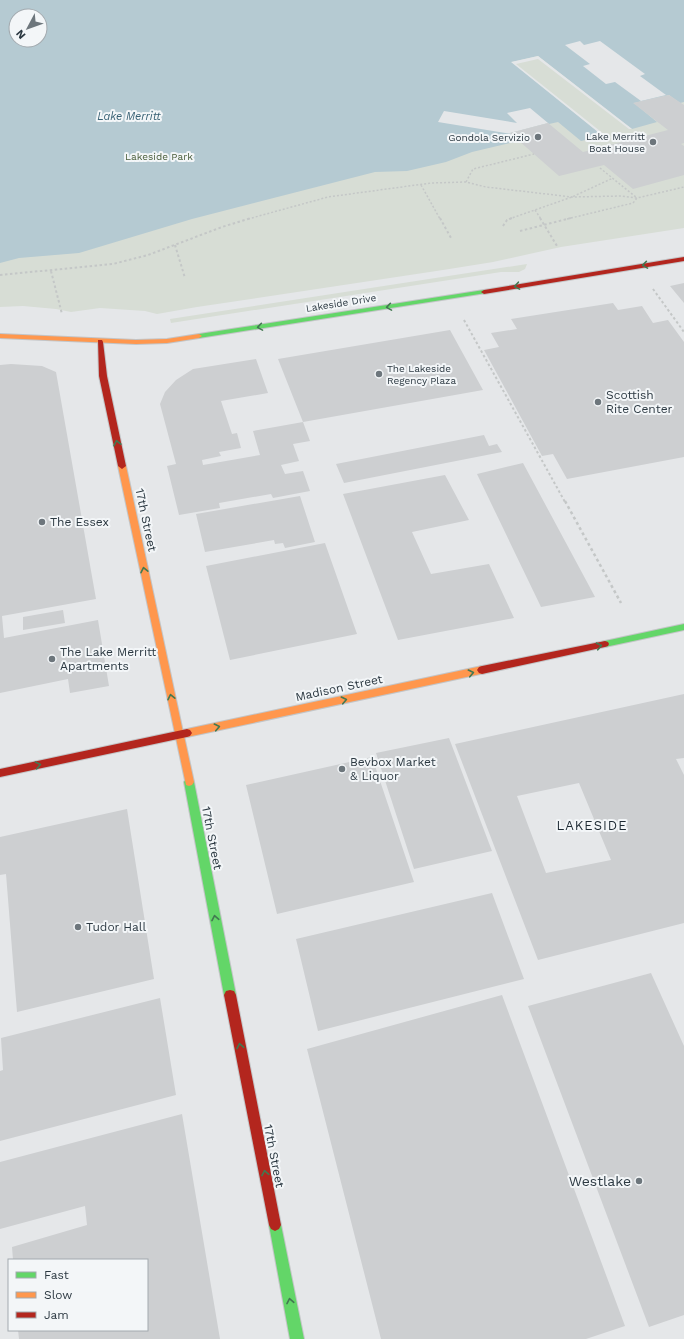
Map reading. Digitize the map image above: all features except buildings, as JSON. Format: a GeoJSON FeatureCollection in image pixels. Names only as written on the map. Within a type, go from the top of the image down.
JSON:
{"type":"FeatureCollection","features":[{"type":"Feature","properties":{"kind":"street","name":"Lakeside Drive"},"geometry":{"type":"LineString","coordinates":[[0,336],[33,336],[100,342],[145,342],[187,338],[452,298],[684,259]]}},
{"type":"Feature","properties":{"kind":"street","name":"17th Street"},"geometry":{"type":"LineString","coordinates":[[100,342],[102,376],[179,735],[297,1339]]}},
{"type":"Feature","properties":{"kind":"street","name":"Madison Street"},"geometry":{"type":"LineString","coordinates":[[0,774],[684,627]]}},
{"type":"Feature","properties":{"kind":"path"},"geometry":{"type":"LineString","coordinates":[[466,182],[473,168],[534,154]]}},
{"type":"Feature","properties":{"kind":"path"},"geometry":{"type":"LineString","coordinates":[[600,168],[637,198]]}},
{"type":"Feature","properties":{"kind":"path"},"geometry":{"type":"LineString","coordinates":[[504,226],[507,220],[572,197],[613,178]]}},
{"type":"Feature","properties":{"kind":"path"},"geometry":{"type":"LineString","coordinates":[[0,275],[113,264],[148,255],[222,227],[276,211],[328,198],[421,185],[466,182],[486,187],[572,197],[622,196],[637,198],[684,187]]}},
{"type":"Feature","properties":{"kind":"path"},"geometry":{"type":"LineString","coordinates":[[421,185],[451,238]]}},
{"type":"Feature","properties":{"kind":"path"},"geometry":{"type":"LineString","coordinates":[[520,231],[633,203],[637,198]]}},
{"type":"Feature","properties":{"kind":"path"},"geometry":{"type":"LineString","coordinates":[[535,210],[557,246]]}},
{"type":"Feature","properties":{"kind":"path"},"geometry":{"type":"LineString","coordinates":[[175,245],[185,278]]}},
{"type":"Feature","properties":{"kind":"path"},"geometry":{"type":"LineString","coordinates":[[51,271],[62,314]]}},
{"type":"Feature","properties":{"kind":"path"},"geometry":{"type":"LineString","coordinates":[[653,289],[684,332]]}},
{"type":"Feature","properties":{"kind":"path"},"geometry":{"type":"LineString","coordinates":[[461,314],[621,603]]}},
{"type":"Feature","properties":{"kind":"green space","name":"Lake Merritt"},"geometry":{"type":"Polygon","coordinates":[[[0,0],[684,0],[684,228],[561,247],[493,262],[157,314],[145,311],[100,308],[71,312],[23,306],[0,307],[0,0]]]}},
{"type":"Feature","properties":{"kind":"green space"},"geometry":{"type":"Polygon","coordinates":[[[527,264],[525,269],[519,272],[501,272],[171,323],[170,319],[527,264]]]}},
{"type":"Feature","properties":{"kind":"water","name":"Lake Merritt"},"geometry":{"type":"Polygon","coordinates":[[[0,0],[684,0],[684,102],[680,103],[669,95],[634,103],[657,122],[632,129],[538,56],[512,62],[603,136],[581,141],[558,122],[548,123],[510,133],[519,141],[472,152],[446,162],[407,171],[375,172],[192,219],[79,253],[19,258],[0,263],[0,0]]]}},
{"type":"Feature","properties":{"kind":"pier"},"geometry":{"type":"Polygon","coordinates":[[[580,41],[584,45],[600,41],[645,74],[640,76],[666,95],[641,101],[615,82],[606,84],[583,66],[590,64],[565,45],[580,41]]]}},
{"type":"Feature","properties":{"kind":"pier"},"geometry":{"type":"Polygon","coordinates":[[[538,56],[632,129],[629,129],[538,59],[516,64],[605,135],[603,136],[511,62],[538,56]]]}},
{"type":"Feature","properties":{"kind":"pier"},"geometry":{"type":"Polygon","coordinates":[[[530,108],[548,123],[510,133],[512,134],[438,122],[444,111],[517,123],[507,113],[530,108]]]}},
{"type":"Feature","properties":{"kind":"traffic: fast"},"geometry":{"type":"LineString","coordinates":[[199,336],[484,292]]}},
{"type":"Feature","properties":{"kind":"traffic: fast"},"geometry":{"type":"LineString","coordinates":[[605,644],[684,627]]}},
{"type":"Feature","properties":{"kind":"traffic: fast"},"geometry":{"type":"LineString","coordinates":[[189,782],[230,995]]}},
{"type":"Feature","properties":{"kind":"traffic: fast"},"geometry":{"type":"LineString","coordinates":[[275,1225],[297,1339]]}},
{"type":"Feature","properties":{"kind":"traffic: slow"},"geometry":{"type":"LineString","coordinates":[[0,336],[136,342],[167,341],[199,336]]}},
{"type":"Feature","properties":{"kind":"traffic: slow"},"geometry":{"type":"LineString","coordinates":[[122,466],[189,782]]}},
{"type":"Feature","properties":{"kind":"traffic: slow"},"geometry":{"type":"LineString","coordinates":[[187,733],[482,670]]}},
{"type":"Feature","properties":{"kind":"traffic: jam"},"geometry":{"type":"LineString","coordinates":[[484,292],[684,259]]}},
{"type":"Feature","properties":{"kind":"traffic: jam"},"geometry":{"type":"LineString","coordinates":[[100,342],[103,376],[122,466]]}},
{"type":"Feature","properties":{"kind":"traffic: jam"},"geometry":{"type":"LineString","coordinates":[[482,670],[605,644]]}},
{"type":"Feature","properties":{"kind":"traffic: jam"},"geometry":{"type":"LineString","coordinates":[[0,773],[187,733]]}},
{"type":"Feature","properties":{"kind":"traffic: jam"},"geometry":{"type":"LineString","coordinates":[[230,995],[275,1225]]}},
{"type":"Feature","properties":{"kind":"place","name":"Gondola Servizio"},"geometry":{"type":"Point","coordinates":[538,137]}},
{"type":"Feature","properties":{"kind":"place","name":"Lake Merritt Boat House"},"geometry":{"type":"Point","coordinates":[653,142]}},
{"type":"Feature","properties":{"kind":"place","name":"The Lakeside Regency Plaza"},"geometry":{"type":"Point","coordinates":[379,374]}},
{"type":"Feature","properties":{"kind":"place","name":"Scottish Rite Center"},"geometry":{"type":"Point","coordinates":[598,402]}},
{"type":"Feature","properties":{"kind":"place","name":"The Essex"},"geometry":{"type":"Point","coordinates":[42,522]}},
{"type":"Feature","properties":{"kind":"place","name":"The Lake Merritt Apartments"},"geometry":{"type":"Point","coordinates":[52,659]}},
{"type":"Feature","properties":{"kind":"place","name":"Bevbox Market & Liquor"},"geometry":{"type":"Point","coordinates":[342,769]}},
{"type":"Feature","properties":{"kind":"place","name":"Tudor Hall"},"geometry":{"type":"Point","coordinates":[78,927]}},
{"type":"Feature","properties":{"kind":"place","name":"Westlake"},"geometry":{"type":"Point","coordinates":[639,1181]}},
{"type":"Feature","properties":{"kind":"district","name":"LAKESIDE"},"geometry":{"type":"Point","coordinates":[592,825]}},
{"type":"Feature","properties":{"kind":"park label","name":"Lakeside Park"},"geometry":{"type":"Point","coordinates":[159,156]}}]}
